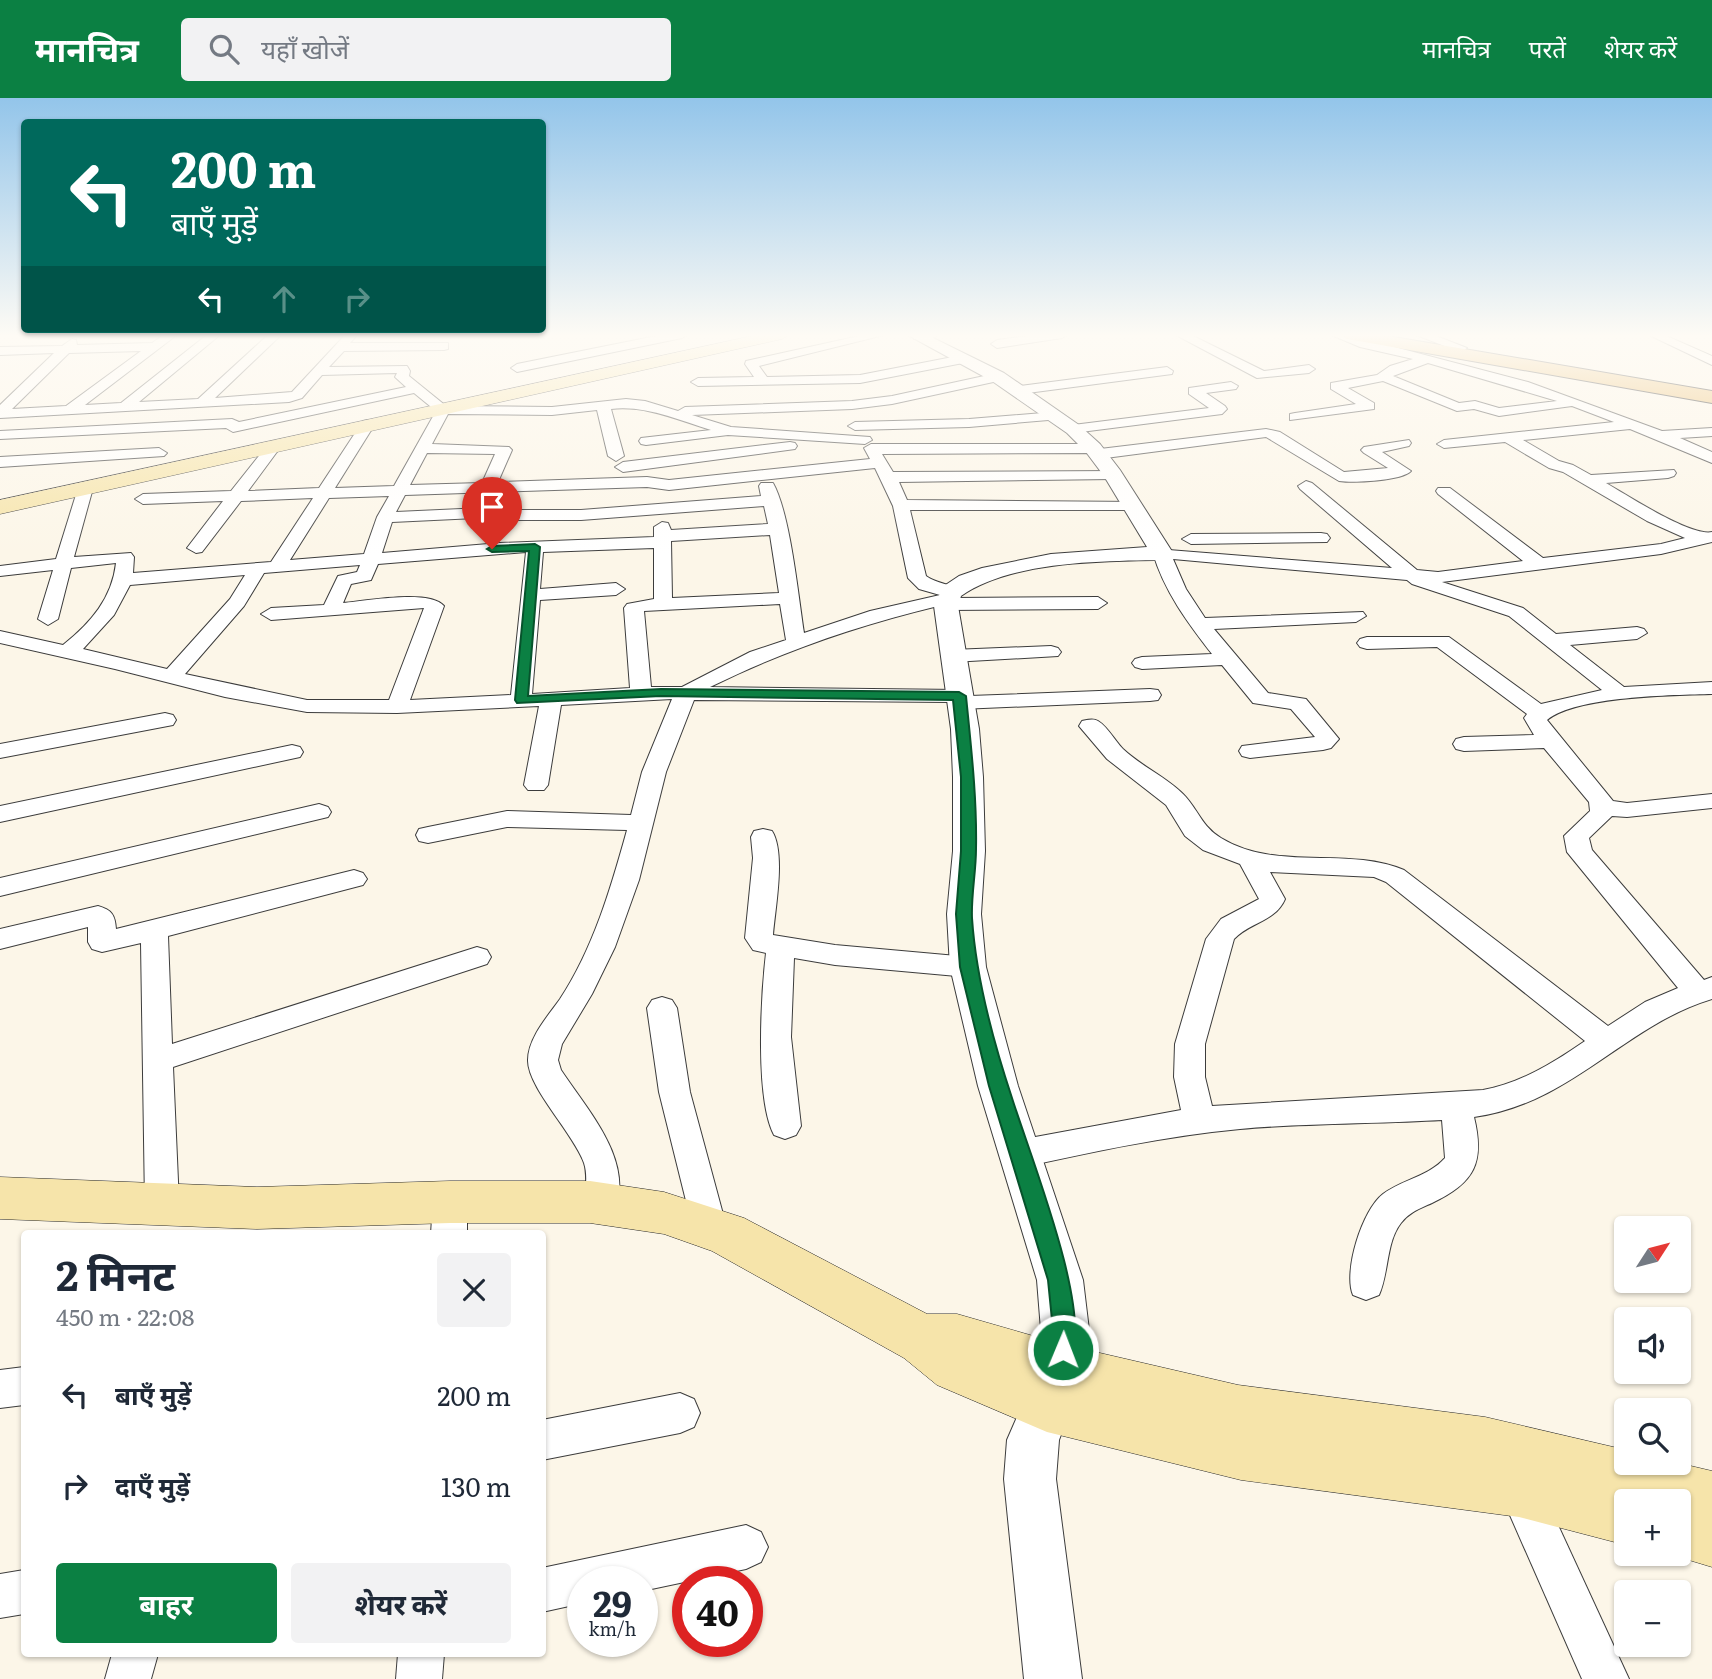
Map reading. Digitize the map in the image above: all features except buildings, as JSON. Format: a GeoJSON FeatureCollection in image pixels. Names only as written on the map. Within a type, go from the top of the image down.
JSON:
{"type":"FeatureCollection","features":[{"type":"Feature","properties":{"kind":"main road"},"geometry":{"type":"LineString","coordinates":[[0,507],[446,408]]}},
{"type":"Feature","properties":{"kind":"main road"},"geometry":{"type":"LineString","coordinates":[[0,1198],[162,1204],[254,1221],[449,1218],[601,1204],[664,1213],[727,1234],[923,1340],[956,1366],[1054,1388],[1241,1452],[1510,1468],[1712,1500]]}},
{"type":"Feature","properties":{"kind":"main road"},"geometry":{"type":"LineString","coordinates":[[1510,1468],[1614,1510]]}},
{"type":"Feature","properties":{"kind":"main road"},"geometry":{"type":"LineString","coordinates":[[1691,1531],[1712,1537]]}},
{"type":"Feature","properties":{"kind":"street"},"geometry":{"type":"LineString","coordinates":[[0,413],[88,408]]}},
{"type":"Feature","properties":{"kind":"street"},"geometry":{"type":"LineString","coordinates":[[233,425],[240,408]]}},
{"type":"Feature","properties":{"kind":"street"},"geometry":{"type":"LineString","coordinates":[[0,435],[233,425],[321,408]]}},
{"type":"Feature","properties":{"kind":"street"},"geometry":{"type":"LineString","coordinates":[[331,610],[344,580],[364,577],[385,517],[441,409],[524,411],[566,408]]}},
{"type":"Feature","properties":{"kind":"street"},"geometry":{"type":"LineString","coordinates":[[604,408],[620,461],[868,449],[1096,451],[1266,433],[1275,435],[1339,476],[1351,478],[1403,471],[1369,450],[1404,443]]}},
{"type":"Feature","properties":{"kind":"street"},"geometry":{"type":"LineString","coordinates":[[655,408],[730,431],[868,449],[1113,474]]}},
{"type":"Feature","properties":{"kind":"street"},"geometry":{"type":"LineString","coordinates":[[668,411],[779,408]]}},
{"type":"Feature","properties":{"kind":"street"},"geometry":{"type":"LineString","coordinates":[[842,408],[901,505],[918,579],[948,598]]}},
{"type":"Feature","properties":{"kind":"street"},"geometry":{"type":"LineString","coordinates":[[930,408],[972,450]]}},
{"type":"Feature","properties":{"kind":"street"},"geometry":{"type":"LineString","coordinates":[[1044,408],[1073,429],[1096,451],[1158,546],[1173,582],[1202,624],[1261,698],[1298,704],[1328,738],[1323,743],[1250,751]]}},
{"type":"Feature","properties":{"kind":"street"},"geometry":{"type":"LineString","coordinates":[[1073,429],[1217,411],[1218,408]]}},
{"type":"Feature","properties":{"kind":"street"},"geometry":{"type":"LineString","coordinates":[[1295,417],[1363,408]]}},
{"type":"Feature","properties":{"kind":"street"},"geometry":{"type":"LineString","coordinates":[[1486,408],[1502,412],[1537,408]]}},
{"type":"Feature","properties":{"kind":"street"},"geometry":{"type":"LineString","coordinates":[[1589,408],[1712,458]]}},
{"type":"Feature","properties":{"kind":"street"},"geometry":{"type":"LineString","coordinates":[[495,449],[524,411]]}},
{"type":"Feature","properties":{"kind":"street"},"geometry":{"type":"LineString","coordinates":[[143,499],[488,486],[648,482],[669,485],[762,473],[868,449],[946,424],[1055,416]]}},
{"type":"Feature","properties":{"kind":"street"},"geometry":{"type":"LineString","coordinates":[[172,676],[269,566],[368,424]]}},
{"type":"Feature","properties":{"kind":"street"},"geometry":{"type":"LineString","coordinates":[[1444,444],[1632,424]]}},
{"type":"Feature","properties":{"kind":"street"},"geometry":{"type":"LineString","coordinates":[[233,425],[247,451]]}},
{"type":"Feature","properties":{"kind":"street"},"geometry":{"type":"LineString","coordinates":[[143,475],[179,426]]}},
{"type":"Feature","properties":{"kind":"street"},"geometry":{"type":"LineString","coordinates":[[646,441],[730,431]]}},
{"type":"Feature","properties":{"kind":"street"},"geometry":{"type":"LineString","coordinates":[[1660,435],[1712,432]]}},
{"type":"Feature","properties":{"kind":"street"},"geometry":{"type":"LineString","coordinates":[[1507,437],[1554,465],[1568,468],[1653,517],[1706,538]]}},
{"type":"Feature","properties":{"kind":"street"},"geometry":{"type":"LineString","coordinates":[[196,548],[275,445]]}},
{"type":"Feature","properties":{"kind":"street"},"geometry":{"type":"LineString","coordinates":[[422,448],[495,449],[505,452],[488,486]]}},
{"type":"Feature","properties":{"kind":"street"},"geometry":{"type":"LineString","coordinates":[[0,462],[159,453]]}},
{"type":"Feature","properties":{"kind":"street"},"geometry":{"type":"LineString","coordinates":[[762,473],[772,500],[778,529],[796,642]]}},
{"type":"Feature","properties":{"kind":"street"},"geometry":{"type":"LineString","coordinates":[[1588,480],[1668,473]]}},
{"type":"Feature","properties":{"kind":"street"},"geometry":{"type":"LineString","coordinates":[[492,549],[517,486]]}},
{"type":"Feature","properties":{"kind":"street"},"geometry":{"type":"LineString","coordinates":[[1306,486],[1412,576],[1426,584],[1463,593],[1516,612],[1620,694]]}},
{"type":"Feature","properties":{"kind":"street"},"geometry":{"type":"LineString","coordinates":[[48,620],[85,488]]}},
{"type":"Feature","properties":{"kind":"street"},"geometry":{"type":"LineString","coordinates":[[1444,491],[1540,565]]}},
{"type":"Feature","properties":{"kind":"street"},"geometry":{"type":"LineString","coordinates":[[385,517],[505,513],[581,515],[772,500]]}},
{"type":"Feature","properties":{"kind":"street"},"geometry":{"type":"LineString","coordinates":[[901,505],[1133,505]]}},
{"type":"Feature","properties":{"kind":"street"},"geometry":{"type":"LineString","coordinates":[[662,508],[663,604]]}},
{"type":"Feature","properties":{"kind":"street"},"geometry":{"type":"LineString","coordinates":[[120,580],[371,558],[778,529]]}},
{"type":"Feature","properties":{"kind":"street"},"geometry":{"type":"LineString","coordinates":[[948,598],[968,580],[1009,569],[1158,546],[1321,538]]}},
{"type":"Feature","properties":{"kind":"street"},"geometry":{"type":"LineString","coordinates":[[1158,546],[1412,576],[1453,576],[1661,548],[1706,538]]}},
{"type":"Feature","properties":{"kind":"street"},"geometry":{"type":"LineString","coordinates":[[522,700],[535,547]]}},
{"type":"Feature","properties":{"kind":"street"},"geometry":{"type":"LineString","coordinates":[[0,571],[125,557],[108,614],[94,631],[67,652]]}},
{"type":"Feature","properties":{"kind":"street"},"geometry":{"type":"LineString","coordinates":[[531,594],[616,589]]}},
{"type":"Feature","properties":{"kind":"street"},"geometry":{"type":"LineString","coordinates":[[641,693],[633,612],[638,606],[789,598]]}},
{"type":"Feature","properties":{"kind":"street"},"geometry":{"type":"LineString","coordinates":[[948,598],[968,777],[969,851],[964,914],[968,967],[998,1086],[1059,1280],[1065,1330],[1054,1388],[1033,1440],[1030,1479],[1053,1679]]}},
{"type":"Feature","properties":{"kind":"street"},"geometry":{"type":"LineString","coordinates":[[601,1204],[604,1183],[601,1164],[589,1139],[546,1073],[543,1060],[547,1042],[578,994],[601,947],[626,880],[654,772],[680,703],[687,692],[711,677],[796,642],[877,615],[948,598],[1098,603]]}},
{"type":"Feature","properties":{"kind":"street"},"geometry":{"type":"LineString","coordinates":[[271,614],[427,603],[434,606],[397,706]]}},
{"type":"Feature","properties":{"kind":"street"},"geometry":{"type":"LineString","coordinates":[[1202,624],[1356,616]]}},
{"type":"Feature","properties":{"kind":"street"},"geometry":{"type":"LineString","coordinates":[[1553,640],[1637,633]]}},
{"type":"Feature","properties":{"kind":"street"},"geometry":{"type":"LineString","coordinates":[[1367,643],[1442,641],[1457,649],[1538,712]]}},
{"type":"Feature","properties":{"kind":"street"},"geometry":{"type":"LineString","coordinates":[[3,643],[67,652],[225,691],[307,706],[397,706],[687,692],[960,700],[1150,695]]}},
{"type":"Feature","properties":{"kind":"street"},"geometry":{"type":"LineString","coordinates":[[953,656],[1051,652]]}},
{"type":"Feature","properties":{"kind":"street"},"geometry":{"type":"LineString","coordinates":[[1142,663],[1229,659]]}},
{"type":"Feature","properties":{"kind":"street"},"geometry":{"type":"LineString","coordinates":[[1019,1154],[1199,1119],[1455,1106],[1500,1099],[1555,1077],[1660,1008],[1704,990],[1580,852],[1576,836],[1602,813],[1601,801],[1538,726],[1535,718],[1538,712],[1555,705],[1620,694],[1712,688]]}},
{"type":"Feature","properties":{"kind":"street"},"geometry":{"type":"LineString","coordinates":[[536,785],[551,698]]}},
{"type":"Feature","properties":{"kind":"street"},"geometry":{"type":"LineString","coordinates":[[0,751],[165,720]]}},
{"type":"Feature","properties":{"kind":"street"},"geometry":{"type":"LineString","coordinates":[[1090,726],[1115,754],[1175,800],[1204,840],[1251,860],[1268,864],[1363,867],[1378,869],[1395,876],[1606,1041]]}},
{"type":"Feature","properties":{"kind":"street"},"geometry":{"type":"LineString","coordinates":[[1464,744],[1551,741]]}},
{"type":"Feature","properties":{"kind":"street"},"geometry":{"type":"LineString","coordinates":[[0,814],[292,752]]}},
{"type":"Feature","properties":{"kind":"street"},"geometry":{"type":"LineString","coordinates":[[1603,808],[1627,810],[1712,801]]}},
{"type":"Feature","properties":{"kind":"street"},"geometry":{"type":"LineString","coordinates":[[0,887],[320,812]]}},
{"type":"Feature","properties":{"kind":"street"},"geometry":{"type":"LineString","coordinates":[[428,835],[507,819],[641,823]]}},
{"type":"Feature","properties":{"kind":"street"},"geometry":{"type":"LineString","coordinates":[[763,837],[766,858],[759,938],[763,943],[835,955],[968,967]]}},
{"type":"Feature","properties":{"kind":"street"},"geometry":{"type":"LineString","coordinates":[[1199,1119],[1188,1070],[1189,1057],[1192,1038],[1215,963],[1217,946],[1222,933],[1233,922],[1264,911],[1270,906],[1272,899],[1251,860]]}},
{"type":"Feature","properties":{"kind":"street"},"geometry":{"type":"LineString","coordinates":[[0,939],[98,915],[102,918],[102,943],[354,879]]}},
{"type":"Feature","properties":{"kind":"street"},"geometry":{"type":"LineString","coordinates":[[153,930],[162,1204]]}},
{"type":"Feature","properties":{"kind":"street"},"geometry":{"type":"LineString","coordinates":[[781,947],[774,1021],[775,1057],[785,1126]]}},
{"type":"Feature","properties":{"kind":"street"},"geometry":{"type":"LineString","coordinates":[[156,1061],[477,957]]}},
{"type":"Feature","properties":{"kind":"street"},"geometry":{"type":"LineString","coordinates":[[662,1008],[666,1060],[678,1118],[710,1229]]}},
{"type":"Feature","properties":{"kind":"street"},"geometry":{"type":"LineString","coordinates":[[1366,1283],[1379,1229],[1389,1212],[1404,1199],[1446,1180],[1463,1159],[1465,1148],[1455,1106]]}},
{"type":"Feature","properties":{"kind":"street"},"geometry":{"type":"LineString","coordinates":[[0,1389],[21,1386]]}},
{"type":"Feature","properties":{"kind":"street"},"geometry":{"type":"LineString","coordinates":[[546,1439],[680,1413]]}},
{"type":"Feature","properties":{"kind":"street"},"geometry":{"type":"LineString","coordinates":[[1510,1468],[1605,1679]]}},
{"type":"Feature","properties":{"kind":"street"},"geometry":{"type":"LineString","coordinates":[[546,1589],[747,1547]]}},
{"type":"Feature","properties":{"kind":"street"},"geometry":{"type":"LineString","coordinates":[[0,1596],[21,1592]]}},
{"type":"Feature","properties":{"kind":"street"},"geometry":{"type":"LineString","coordinates":[[128,1679],[134,1657]]}},
{"type":"Feature","properties":{"kind":"street"},"geometry":{"type":"LineString","coordinates":[[419,1679],[421,1657]]}},
{"type":"Feature","properties":{"kind":"route"},"geometry":{"type":"LineString","coordinates":[[492,549],[535,547],[522,700],[661,692],[959,696],[965,729],[968,777],[969,851],[964,914],[968,967],[998,1086],[1059,1280],[1065,1330],[1063,1350]]}}]}
